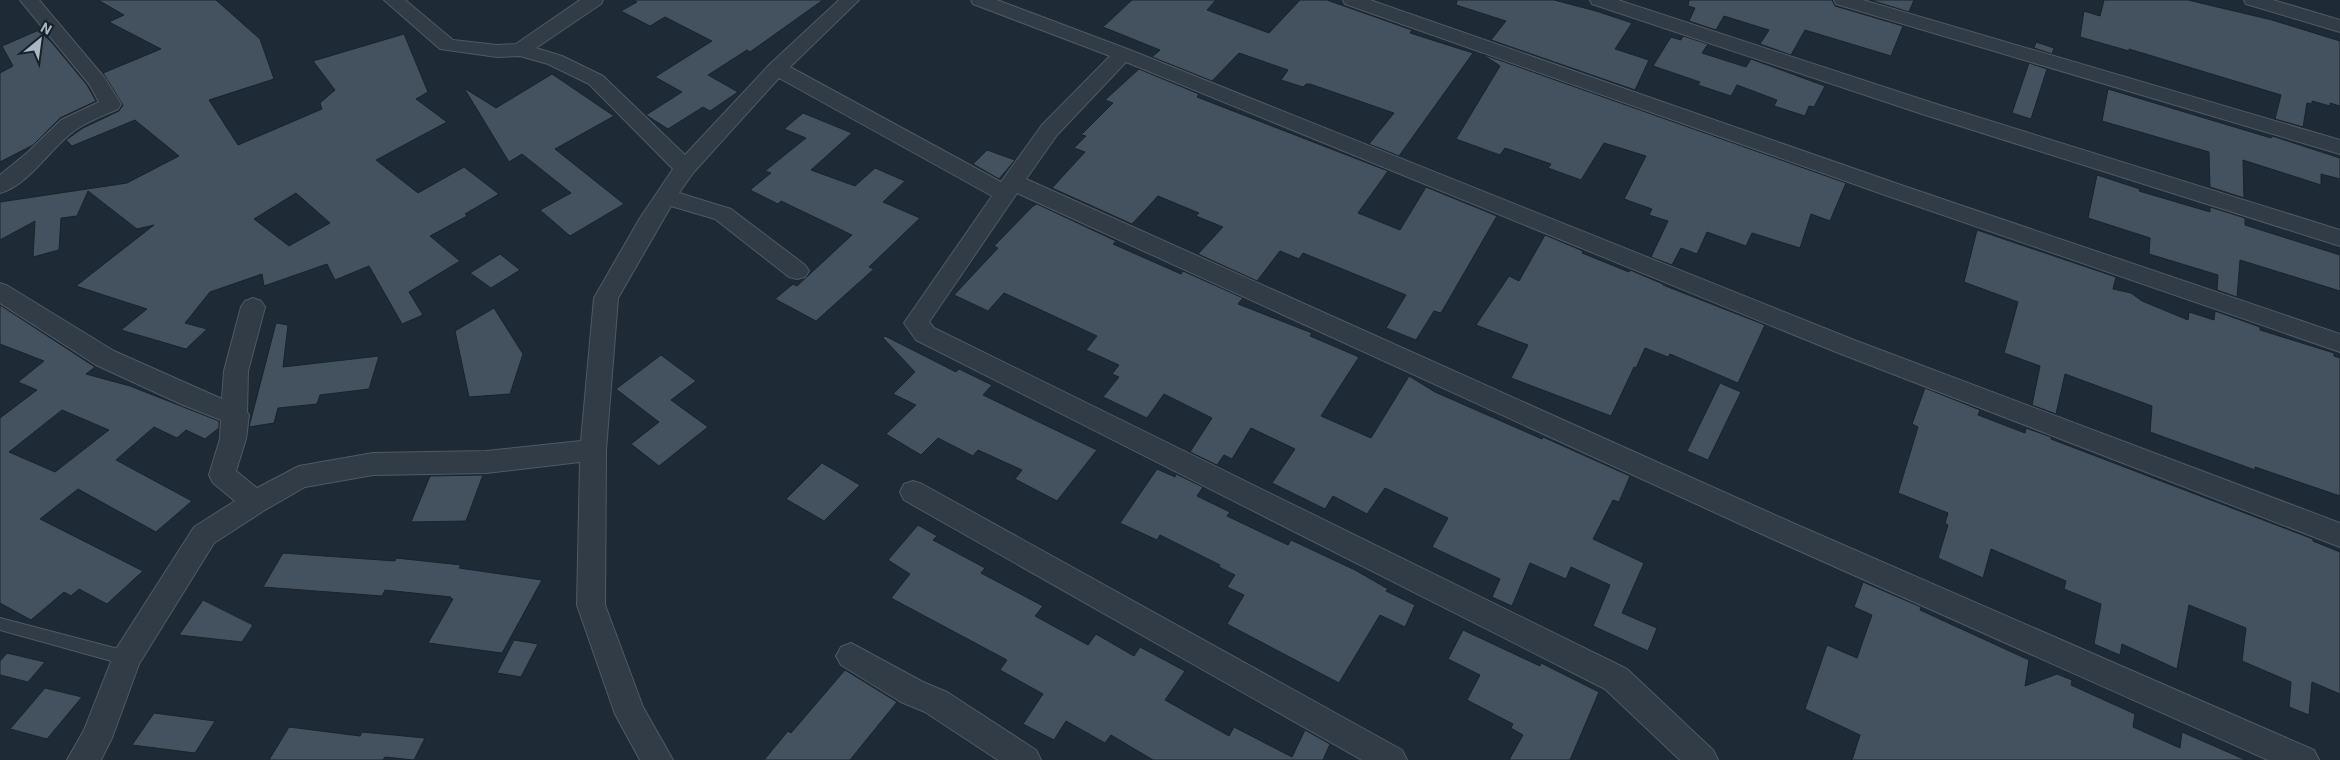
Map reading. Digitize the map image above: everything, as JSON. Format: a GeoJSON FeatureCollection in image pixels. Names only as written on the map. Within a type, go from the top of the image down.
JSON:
{"type":"FeatureCollection","features":[{"type":"Feature","properties":{"kind":"street"},"geometry":{"type":"LineString","coordinates":[[0,186],[36,157],[68,125],[111,104],[97,81],[29,0]]}},
{"type":"Feature","properties":{"kind":"street"},"geometry":{"type":"LineString","coordinates":[[393,0],[447,45],[497,51],[520,50],[555,60],[596,80],[685,168]]}},
{"type":"Feature","properties":{"kind":"street"},"geometry":{"type":"LineString","coordinates":[[520,50],[572,13],[594,0]]}},
{"type":"Feature","properties":{"kind":"street"},"geometry":{"type":"LineString","coordinates":[[657,760],[630,714],[591,605],[593,450],[606,298],[648,223],[685,168],[777,68],[850,0]]}},
{"type":"Feature","properties":{"kind":"street"},"geometry":{"type":"LineString","coordinates":[[980,0],[1123,54],[1845,346],[2340,535]]}},
{"type":"Feature","properties":{"kind":"street"},"geometry":{"type":"LineString","coordinates":[[1352,0],[1893,190],[2340,343]]}},
{"type":"Feature","properties":{"kind":"street"},"geometry":{"type":"LineString","coordinates":[[1599,0],[1929,109],[2340,238]]}},
{"type":"Feature","properties":{"kind":"street"},"geometry":{"type":"LineString","coordinates":[[1843,0],[2340,147]]}},
{"type":"Feature","properties":{"kind":"street"},"geometry":{"type":"LineString","coordinates":[[2252,0],[2340,26]]}},
{"type":"Feature","properties":{"kind":"street"},"geometry":{"type":"LineString","coordinates":[[1123,54],[1053,126],[1025,162],[916,323],[925,334],[1616,679],[1702,760]]}},
{"type":"Feature","properties":{"kind":"street"},"geometry":{"type":"LineString","coordinates":[[777,68],[1009,188],[2303,760]]}},
{"type":"Feature","properties":{"kind":"street"},"geometry":{"type":"LineString","coordinates":[[666,197],[723,214],[797,271]]}},
{"type":"Feature","properties":{"kind":"street"},"geometry":{"type":"LineString","coordinates":[[0,292],[105,358],[192,398],[236,415]]}},
{"type":"Feature","properties":{"kind":"street"},"geometry":{"type":"LineString","coordinates":[[253,307],[236,371],[236,415],[233,439],[222,475],[255,502]]}},
{"type":"Feature","properties":{"kind":"street"},"geometry":{"type":"LineString","coordinates":[[83,760],[97,738],[126,658],[204,535],[255,502],[299,476],[373,464],[486,462],[593,450]]}},
{"type":"Feature","properties":{"kind":"street"},"geometry":{"type":"LineString","coordinates":[[913,492],[1391,760]]}},
{"type":"Feature","properties":{"kind":"street"},"geometry":{"type":"LineString","coordinates":[[851,656],[912,692],[936,702],[1025,760]]}},
{"type":"Feature","properties":{"kind":"lane"},"geometry":{"type":"LineString","coordinates":[[0,624],[126,658]]}},
{"type":"Feature","properties":{"kind":"building"},"geometry":{"type":"Polygon","coordinates":[[[98,0],[216,0],[260,39],[274,79],[209,100],[238,145],[322,109],[320,103],[335,90],[313,61],[404,34],[428,92],[416,99],[447,122],[376,160],[418,193],[464,167],[499,194],[465,214],[467,216],[430,236],[460,261],[409,292],[423,315],[402,324],[369,266],[335,280],[327,264],[264,286],[262,274],[210,292],[185,323],[207,329],[186,349],[121,330],[147,309],[76,286],[154,225],[137,229],[88,191],[77,216],[61,218],[59,250],[33,257],[35,221],[0,240],[0,202],[127,183],[179,156],[135,120],[72,146],[66,140],[83,128],[119,111],[123,105],[103,73],[161,49],[109,22],[124,15],[98,0]],[[296,193],[254,219],[289,246],[330,223],[296,193]]]}},
{"type":"Feature","properties":{"kind":"building"},"geometry":{"type":"Polygon","coordinates":[[[633,0],[823,0],[750,52],[747,50],[708,75],[738,92],[710,111],[703,107],[668,129],[646,115],[682,92],[655,77],[712,41],[665,17],[650,26],[621,11],[637,2],[633,0]]]}},
{"type":"Feature","properties":{"kind":"building"},"geometry":{"type":"Polygon","coordinates":[[[1132,0],[1216,0],[1207,10],[1269,33],[1300,0],[1327,0],[1412,30],[1410,33],[1473,53],[1399,156],[1369,144],[1394,113],[1310,84],[1306,84],[1303,87],[1281,80],[1288,70],[1239,53],[1212,81],[1152,57],[1160,50],[1103,27],[1132,0]]]}},
{"type":"Feature","properties":{"kind":"building"},"geometry":{"type":"Polygon","coordinates":[[[1457,0],[1554,0],[1596,11],[1632,23],[1615,49],[1649,60],[1635,90],[1491,40],[1506,21],[1456,5],[1457,0]]]}},
{"type":"Feature","properties":{"kind":"building"},"geometry":{"type":"Polygon","coordinates":[[[1689,0],[1832,0],[1835,6],[1903,26],[1891,56],[1805,30],[1791,55],[1760,44],[1769,30],[1724,16],[1716,30],[1689,21],[1695,8],[1688,6],[1689,0]]]}},
{"type":"Feature","properties":{"kind":"building"},"geometry":{"type":"Polygon","coordinates":[[[1870,0],[1914,0],[1909,12],[1870,0]]]}},
{"type":"Feature","properties":{"kind":"building"},"geometry":{"type":"Polygon","coordinates":[[[2104,0],[2188,0],[2272,20],[2340,41],[2340,106],[2330,103],[2330,106],[2312,101],[2312,104],[2307,103],[2303,127],[2275,119],[2281,95],[2129,49],[2129,51],[2080,37],[2084,11],[2100,16],[2104,0]]]}},
{"type":"Feature","properties":{"kind":"building"},"geometry":{"type":"Polygon","coordinates":[[[39,30],[87,85],[96,101],[60,118],[33,145],[0,162],[0,73],[13,66],[2,46],[39,30]]]}},
{"type":"Feature","properties":{"kind":"building"},"geometry":{"type":"Polygon","coordinates":[[[1683,36],[1708,44],[1702,53],[1746,67],[1751,59],[1825,86],[1814,107],[1809,106],[1805,116],[1774,106],[1777,100],[1737,85],[1731,96],[1698,85],[1700,82],[1653,66],[1671,37],[1681,40],[1683,36]]]}},
{"type":"Feature","properties":{"kind":"building"},"geometry":{"type":"Polygon","coordinates":[[[2036,42],[2054,48],[2052,54],[2034,48],[2036,42]]]}},
{"type":"Feature","properties":{"kind":"building"},"geometry":{"type":"Polygon","coordinates":[[[1482,54],[1846,183],[1830,221],[1811,214],[1800,248],[1752,233],[1746,246],[1707,232],[1697,254],[1681,248],[1672,265],[1651,257],[1668,221],[1649,215],[1652,209],[1624,199],[1646,156],[1604,143],[1581,180],[1548,168],[1551,164],[1505,148],[1500,155],[1456,139],[1500,66],[1482,54]]]}},
{"type":"Feature","properties":{"kind":"building"},"geometry":{"type":"Polygon","coordinates":[[[2029,63],[2047,69],[2031,119],[2012,113],[2029,63]]]}},
{"type":"Feature","properties":{"kind":"building"},"geometry":{"type":"Polygon","coordinates":[[[1139,69],[1199,94],[1197,97],[1388,171],[1358,213],[1400,230],[1426,187],[1497,216],[1441,313],[1434,311],[1416,340],[1386,328],[1406,295],[1303,253],[1299,259],[1280,251],[1257,281],[1198,254],[1223,227],[1196,216],[1199,213],[1158,196],[1132,224],[1052,188],[1085,152],[1074,148],[1086,136],[1081,135],[1113,103],[1105,100],[1139,69]]]}},
{"type":"Feature","properties":{"kind":"building"},"geometry":{"type":"Polygon","coordinates":[[[552,74],[614,116],[555,149],[624,204],[570,236],[540,210],[571,193],[522,154],[509,162],[464,88],[496,108],[552,74]]]}},
{"type":"Feature","properties":{"kind":"building"},"geometry":{"type":"Polygon","coordinates":[[[2108,89],[2271,138],[2272,136],[2340,158],[2340,179],[2321,174],[2321,185],[2243,160],[2244,198],[2210,187],[2209,152],[2102,121],[2108,89]]]}},
{"type":"Feature","properties":{"kind":"building"},"geometry":{"type":"Polygon","coordinates":[[[803,113],[852,133],[811,170],[855,186],[875,168],[905,181],[883,202],[920,218],[869,267],[874,269],[816,321],[775,299],[793,284],[797,286],[852,235],[781,201],[778,204],[750,190],[771,173],[765,171],[806,138],[784,129],[803,113]]]}},
{"type":"Feature","properties":{"kind":"building"},"geometry":{"type":"Polygon","coordinates":[[[987,150],[1015,160],[999,179],[973,164],[987,150]]]}},
{"type":"Feature","properties":{"kind":"building"},"geometry":{"type":"Polygon","coordinates":[[[2097,175],[2140,189],[2139,191],[2210,212],[2210,207],[2245,218],[2245,225],[2340,255],[2340,291],[2240,260],[2237,297],[2217,290],[2218,275],[2149,254],[2150,238],[2088,218],[2097,175]]]}},
{"type":"Feature","properties":{"kind":"building"},"geometry":{"type":"Polygon","coordinates":[[[1037,204],[1116,241],[1113,244],[1181,274],[1183,271],[1243,298],[1238,304],[1312,333],[1310,336],[1359,357],[1321,416],[1371,438],[1409,376],[1435,392],[1630,476],[1619,502],[1613,500],[1593,539],[1644,563],[1622,613],[1657,628],[1648,651],[1593,626],[1610,585],[1571,567],[1566,579],[1530,563],[1512,606],[1492,597],[1500,579],[1432,547],[1448,518],[1385,488],[1367,514],[1333,496],[1325,509],[1272,483],[1295,449],[1251,428],[1232,459],[1224,455],[1217,465],[1190,452],[1212,418],[1164,394],[1147,418],[1103,397],[1119,377],[1112,374],[1119,365],[1086,350],[1097,336],[1004,293],[988,311],[954,295],[998,248],[994,246],[1037,204]]]}},
{"type":"Feature","properties":{"kind":"building"},"geometry":{"type":"Polygon","coordinates":[[[1977,230],[2116,277],[2113,289],[2131,293],[2142,301],[2188,320],[2189,312],[2214,320],[2215,311],[2260,327],[2260,330],[2334,353],[2334,356],[2340,358],[2340,496],[2255,467],[2255,470],[2150,432],[2152,406],[2065,374],[2056,414],[2032,405],[2040,366],[2004,353],[2018,302],[1964,282],[1977,230]]]}},
{"type":"Feature","properties":{"kind":"building"},"geometry":{"type":"Polygon","coordinates":[[[1545,235],[1583,251],[1582,253],[1629,272],[1630,270],[1765,325],[1738,383],[1670,354],[1668,357],[1645,348],[1611,416],[1511,378],[1528,345],[1476,325],[1509,276],[1519,281],[1545,235]]]}},
{"type":"Feature","properties":{"kind":"building"},"geometry":{"type":"Polygon","coordinates":[[[500,254],[520,270],[491,288],[470,273],[500,254]]]}},
{"type":"Feature","properties":{"kind":"building"},"geometry":{"type":"Polygon","coordinates":[[[0,305],[95,367],[86,374],[130,386],[219,421],[219,428],[205,439],[186,430],[177,438],[154,427],[116,460],[192,501],[156,532],[78,489],[40,519],[143,571],[107,604],[79,589],[71,596],[64,592],[31,620],[0,603],[0,418],[37,390],[18,382],[44,361],[0,344],[0,305]],[[62,410],[9,452],[55,472],[109,430],[62,410]]]}},
{"type":"Feature","properties":{"kind":"building"},"geometry":{"type":"Polygon","coordinates":[[[494,308],[523,354],[510,394],[469,397],[455,331],[494,308]]]}},
{"type":"Feature","properties":{"kind":"building"},"geometry":{"type":"Polygon","coordinates":[[[276,323],[288,325],[283,367],[379,356],[369,389],[320,395],[317,404],[278,408],[274,423],[249,427],[276,323]]]}},
{"type":"Feature","properties":{"kind":"building"},"geometry":{"type":"Polygon","coordinates":[[[885,336],[956,372],[959,369],[992,385],[983,395],[1097,450],[1057,501],[1015,479],[1022,470],[978,450],[973,456],[938,438],[921,455],[886,434],[916,405],[893,394],[915,372],[883,338],[885,336]]]}},
{"type":"Feature","properties":{"kind":"building"},"geometry":{"type":"Polygon","coordinates":[[[661,355],[696,381],[671,400],[708,427],[659,466],[631,444],[659,422],[616,389],[661,355]]]}},
{"type":"Feature","properties":{"kind":"building"},"geometry":{"type":"Polygon","coordinates":[[[1720,383],[1741,392],[1708,460],[1687,451],[1720,383]]]}},
{"type":"Feature","properties":{"kind":"building"},"geometry":{"type":"Polygon","coordinates":[[[1925,388],[1980,410],[1978,415],[2025,433],[2026,428],[2051,437],[2051,439],[2313,539],[2313,541],[2340,552],[2340,694],[2312,682],[2309,715],[2289,707],[2291,682],[2242,661],[2246,628],[2189,605],[2177,669],[2122,644],[2120,655],[2094,644],[2101,604],[2064,589],[2066,581],[1991,549],[1983,578],[1938,558],[1948,525],[1945,523],[1948,513],[1898,493],[1918,427],[1912,424],[1925,388]]]}},
{"type":"Feature","properties":{"kind":"building"},"geometry":{"type":"Polygon","coordinates":[[[822,463],[860,485],[824,521],[786,499],[822,463]]]}},
{"type":"Feature","properties":{"kind":"building"},"geometry":{"type":"Polygon","coordinates":[[[1157,469],[1175,477],[1176,474],[1203,487],[1197,496],[1230,512],[1227,516],[1288,545],[1291,540],[1355,570],[1388,589],[1386,591],[1415,605],[1405,627],[1380,615],[1339,683],[1227,624],[1244,595],[1227,587],[1235,575],[1219,567],[1220,565],[1160,535],[1157,540],[1120,523],[1157,469]]]}},
{"type":"Feature","properties":{"kind":"building"},"geometry":{"type":"Polygon","coordinates":[[[483,475],[466,521],[411,522],[430,476],[483,475]]]}},
{"type":"Feature","properties":{"kind":"building"},"geometry":{"type":"Polygon","coordinates":[[[918,525],[937,536],[933,540],[985,568],[981,573],[1043,606],[1035,616],[1088,645],[1096,634],[1134,656],[1140,647],[1185,671],[1165,700],[1229,736],[1234,727],[1292,757],[1305,730],[1330,744],[1323,760],[1153,760],[1111,735],[1105,743],[1066,721],[1054,740],[1023,724],[1043,694],[1000,670],[1007,660],[891,598],[910,574],[888,560],[918,525]]]}},
{"type":"Feature","properties":{"kind":"building"},"geometry":{"type":"Polygon","coordinates":[[[283,553],[395,561],[396,558],[461,565],[459,568],[542,580],[502,653],[428,643],[453,599],[451,597],[385,590],[382,596],[263,587],[283,553]]]}},
{"type":"Feature","properties":{"kind":"building"},"geometry":{"type":"Polygon","coordinates":[[[1863,582],[1921,607],[1920,610],[2029,660],[2025,686],[2057,674],[2072,680],[2071,685],[2135,714],[2133,727],[2180,748],[2182,732],[2246,760],[1852,760],[1860,735],[1805,709],[1827,645],[1857,658],[1872,615],[1854,607],[1863,582]]]}},
{"type":"Feature","properties":{"kind":"building"},"geometry":{"type":"Polygon","coordinates":[[[203,600],[253,625],[242,642],[179,635],[203,600]]]}},
{"type":"Feature","properties":{"kind":"building"},"geometry":{"type":"Polygon","coordinates":[[[1463,630],[1540,666],[1541,663],[1599,692],[1570,760],[1509,760],[1523,735],[1511,728],[1513,724],[1467,700],[1480,675],[1448,659],[1463,630]]]}},
{"type":"Feature","properties":{"kind":"building"},"geometry":{"type":"Polygon","coordinates":[[[514,640],[538,644],[521,677],[497,673],[514,640]]]}},
{"type":"Feature","properties":{"kind":"building"},"geometry":{"type":"Polygon","coordinates":[[[7,653],[45,662],[28,682],[0,675],[0,661],[7,653]]]}},
{"type":"Feature","properties":{"kind":"building"},"geometry":{"type":"Polygon","coordinates":[[[845,670],[897,702],[850,760],[764,760],[788,731],[791,733],[845,670]]]}},
{"type":"Feature","properties":{"kind":"building"},"geometry":{"type":"Polygon","coordinates":[[[45,688],[82,697],[47,739],[10,729],[45,688]]]}},
{"type":"Feature","properties":{"kind":"building"},"geometry":{"type":"Polygon","coordinates":[[[154,713],[215,721],[195,753],[132,745],[154,713]]]}},
{"type":"Feature","properties":{"kind":"building"},"geometry":{"type":"Polygon","coordinates":[[[289,727],[360,736],[362,732],[425,738],[414,760],[385,757],[383,760],[269,760],[289,727]]]}}]}
